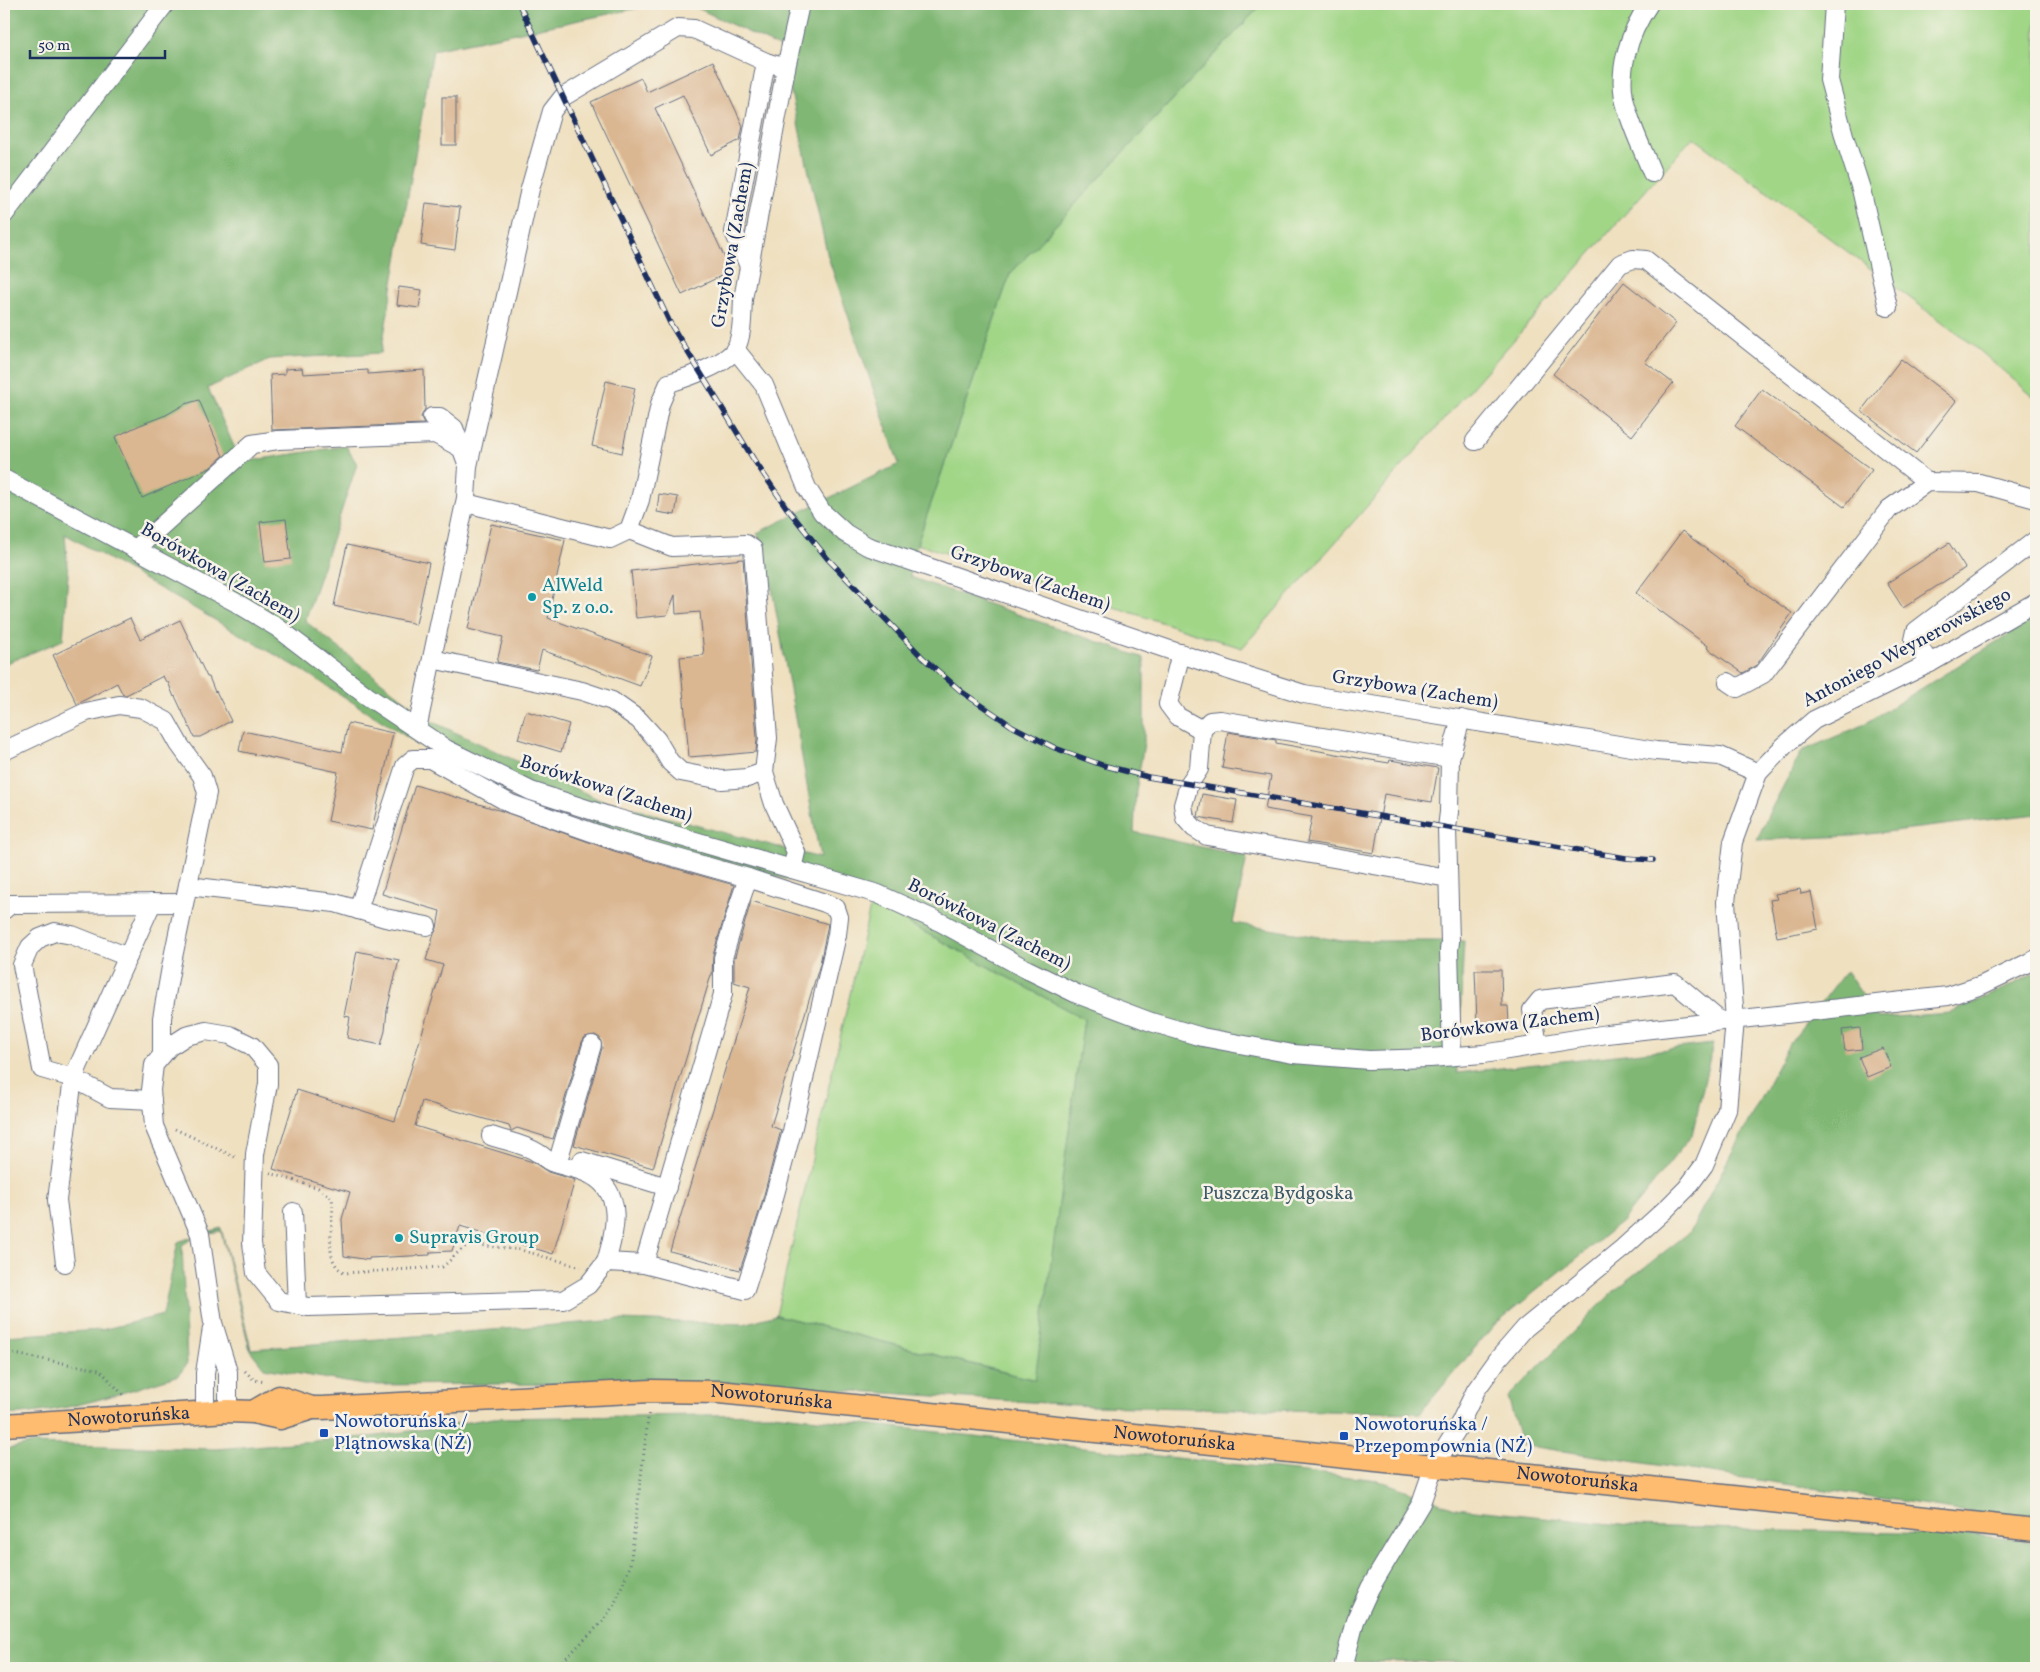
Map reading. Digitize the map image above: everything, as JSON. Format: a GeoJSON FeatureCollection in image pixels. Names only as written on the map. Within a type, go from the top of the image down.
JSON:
{"type":"FeatureCollection","features":[{"type":"Feature","properties":{"kind":"main road","name":"Nowotoruńska"},"geometry":{"type":"LineString","coordinates":[[4,1425],[228,1411],[253,1412],[279,1397],[312,1408],[651,1391],[719,1392],[1531,1475],[2036,1530]]}},
{"type":"Feature","properties":{"kind":"street"},"geometry":{"type":"LineString","coordinates":[[4,215],[165,4]]}},
{"type":"Feature","properties":{"kind":"street","name":"Grzybowa (Zachem)"},"geometry":{"type":"LineString","coordinates":[[800,4],[786,68],[743,299],[740,332],[735,349],[764,385],[807,488],[822,512],[845,533],[868,546],[1304,694],[1656,751],[1720,756],[1758,773]]}},
{"type":"Feature","properties":{"kind":"street"},"geometry":{"type":"LineString","coordinates":[[1649,4],[1639,18],[1628,45],[1623,79],[1626,107],[1652,173]]}},
{"type":"Feature","properties":{"kind":"street"},"geometry":{"type":"LineString","coordinates":[[1834,4],[1830,80],[1845,139],[1861,189],[1888,307]]}},
{"type":"Feature","properties":{"kind":"street"},"geometry":{"type":"LineString","coordinates":[[417,729],[466,503],[468,466],[530,189],[552,111],[563,97],[678,28],[694,28],[766,62],[786,68]]}},
{"type":"Feature","properties":{"kind":"street"},"geometry":{"type":"LineString","coordinates":[[749,266],[734,232],[766,62]]}},
{"type":"Feature","properties":{"kind":"street"},"geometry":{"type":"LineString","coordinates":[[1475,441],[1620,264],[1633,259],[1646,260],[1927,482]]}},
{"type":"Feature","properties":{"kind":"street"},"geometry":{"type":"LineString","coordinates":[[629,530],[640,500],[660,404],[669,383],[694,376],[725,360],[735,349]]}},
{"type":"Feature","properties":{"kind":"street"},"geometry":{"type":"LineString","coordinates":[[432,417],[440,417],[454,428],[468,466]]}},
{"type":"Feature","properties":{"kind":"street"},"geometry":{"type":"LineString","coordinates":[[136,549],[252,444],[278,440],[435,434],[461,448]]}},
{"type":"Feature","properties":{"kind":"street","name":"Borówkowa (Zachem)"},"geometry":{"type":"LineString","coordinates":[[4,479],[227,598],[278,628],[368,696],[446,748],[531,791],[612,817],[878,894],[942,923],[1024,968],[1077,994],[1151,1022],[1202,1037],[1293,1054],[1368,1060],[1483,1054],[1607,1034],[1948,996],[1982,985],[2036,959]]}},
{"type":"Feature","properties":{"kind":"street"},"geometry":{"type":"LineString","coordinates":[[1728,682],[1737,688],[1763,674],[1889,509],[1927,482],[1979,483],[2036,500]]}},
{"type":"Feature","properties":{"kind":"street"},"geometry":{"type":"LineString","coordinates":[[466,503],[610,538],[629,530],[672,547],[746,544],[753,549],[768,738],[764,772],[774,804],[796,852],[792,869]]}},
{"type":"Feature","properties":{"kind":"street"},"geometry":{"type":"LineString","coordinates":[[1930,663],[1914,640],[1916,631],[2036,540]]}},
{"type":"Feature","properties":{"kind":"street","name":"Antoniego Weynerowskiego"},"geometry":{"type":"LineString","coordinates":[[1343,1668],[1355,1622],[1384,1564],[1421,1503],[1434,1466],[1456,1431],[1476,1390],[1524,1328],[1622,1248],[1668,1207],[1687,1188],[1704,1165],[1727,1110],[1726,902],[1733,842],[1758,773],[1784,746],[1814,720],[1930,663],[2036,602]]}},
{"type":"Feature","properties":{"kind":"street"},"geometry":{"type":"LineString","coordinates":[[1181,653],[1168,704],[1177,716],[1202,730]]}},
{"type":"Feature","properties":{"kind":"street"},"geometry":{"type":"LineString","coordinates":[[432,659],[582,692],[612,701],[639,720],[657,740],[670,762],[682,772],[722,780],[747,778],[764,772]]}},
{"type":"Feature","properties":{"kind":"street"},"geometry":{"type":"LineString","coordinates":[[4,751],[86,712],[119,705],[141,708],[166,721],[179,744],[202,776],[207,793],[162,1018],[162,1055]]}},
{"type":"Feature","properties":{"kind":"street"},"geometry":{"type":"LineString","coordinates":[[1452,1056],[1447,828],[1450,812],[1450,758],[1461,719]]}},
{"type":"Feature","properties":{"kind":"street"},"geometry":{"type":"LineString","coordinates":[[1448,878],[1207,836],[1194,828],[1185,818],[1183,805],[1189,784],[1199,769],[1202,730],[1210,721],[1220,720],[1450,758]]}},
{"type":"Feature","properties":{"kind":"street"},"geometry":{"type":"LineString","coordinates":[[358,910],[405,766],[413,759],[430,759],[511,804],[617,841],[748,878],[836,908],[839,917],[837,935],[792,1131],[771,1210],[745,1290],[644,1264],[601,1268]]}},
{"type":"Feature","properties":{"kind":"street"},"geometry":{"type":"LineString","coordinates":[[644,1264],[723,994],[723,958],[738,904],[748,878]]}},
{"type":"Feature","properties":{"kind":"street"},"geometry":{"type":"LineString","coordinates":[[188,886],[336,903],[385,918],[427,926]]}},
{"type":"Feature","properties":{"kind":"street"},"geometry":{"type":"LineString","coordinates":[[4,910],[11,904],[184,904]]}},
{"type":"Feature","properties":{"kind":"street"},"geometry":{"type":"LineString","coordinates":[[65,1263],[57,1200],[73,1078],[152,904]]}},
{"type":"Feature","properties":{"kind":"street"},"geometry":{"type":"LineString","coordinates":[[128,957],[72,935],[55,932],[40,938],[30,947],[22,965],[42,1069],[73,1078],[110,1098],[152,1100]]}},
{"type":"Feature","properties":{"kind":"street"},"geometry":{"type":"LineString","coordinates":[[1538,1045],[1532,1010],[1540,1000],[1675,983],[1727,1020]]}},
{"type":"Feature","properties":{"kind":"street"},"geometry":{"type":"LineString","coordinates":[[228,1411],[228,1372],[213,1323],[200,1234],[154,1126],[151,1090],[154,1065],[169,1047],[186,1036],[206,1030],[230,1035],[252,1046],[268,1065],[268,1084],[255,1154],[252,1243],[256,1273],[279,1301],[308,1307],[563,1300],[588,1285],[601,1268],[616,1219],[613,1203],[607,1189],[601,1180],[590,1173],[549,1161],[537,1152],[490,1136]]}},
{"type":"Feature","properties":{"kind":"street"},"geometry":{"type":"LineString","coordinates":[[560,1154],[592,1045]]}},
{"type":"Feature","properties":{"kind":"street"},"geometry":{"type":"LineString","coordinates":[[537,1152],[553,1152],[667,1188]]}},
{"type":"Feature","properties":{"kind":"street"},"geometry":{"type":"LineString","coordinates":[[293,1212],[297,1305]]}},
{"type":"Feature","properties":{"kind":"street"},"geometry":{"type":"LineString","coordinates":[[205,1413],[205,1372],[213,1323]]}},
{"type":"Feature","properties":{"kind":"path"},"geometry":{"type":"LineString","coordinates":[[154,1120],[254,1166],[318,1188],[332,1198],[330,1257],[339,1270],[345,1273],[442,1267],[452,1260],[462,1248],[470,1244],[521,1250],[575,1264],[601,1268]]}},
{"type":"Feature","properties":{"kind":"path"},"geometry":{"type":"LineString","coordinates":[[4,1352],[100,1370],[128,1400]]}},
{"type":"Feature","properties":{"kind":"path"},"geometry":{"type":"LineString","coordinates":[[556,1668],[604,1620],[615,1603],[630,1566],[651,1391]]}},
{"type":"Feature","properties":{"kind":"green space","name":"Puszcza Bydgoska"},"geometry":{"type":"Polygon","coordinates":[[[4,4],[658,4],[433,50],[381,353],[270,359],[208,388],[241,462],[346,446],[357,464],[305,621],[431,721],[600,800],[820,858],[765,549],[757,533],[899,464],[828,257],[781,48],[689,4],[1262,4],[1010,274],[917,544],[910,577],[1144,658],[1144,743],[1136,791],[1134,832],[1247,857],[1233,923],[1343,941],[1464,941],[1457,1073],[1713,1044],[1692,1135],[1622,1222],[1495,1324],[1420,1413],[1093,1406],[792,1387],[499,1384],[364,1385],[264,1368],[250,1350],[221,1231],[198,1235],[182,1245],[187,1363],[179,1375],[93,1401],[49,1410],[4,1415],[4,1336],[101,1330],[163,1315],[178,1242],[200,1234],[221,1228],[251,1349],[619,1320],[744,1324],[776,1315],[1035,1380],[1084,1019],[871,903],[597,826],[520,801],[454,767],[302,670],[65,534],[68,575],[63,640],[4,664],[4,4]]]}},
{"type":"Feature","properties":{"kind":"green space"},"geometry":{"type":"Polygon","coordinates":[[[1262,4],[2036,4],[2036,399],[1972,344],[1693,137],[1242,648],[917,544],[1010,274],[1262,4]]]}},
{"type":"Feature","properties":{"kind":"green space"},"geometry":{"type":"Polygon","coordinates":[[[2036,617],[2036,814],[1852,836],[1757,840],[1802,751],[1863,725],[2036,617]]]}},
{"type":"Feature","properties":{"kind":"green space"},"geometry":{"type":"Polygon","coordinates":[[[871,903],[1084,1019],[1036,1380],[776,1315],[871,903]]]}},
{"type":"Feature","properties":{"kind":"green space"},"geometry":{"type":"Polygon","coordinates":[[[1846,971],[1878,1018],[1951,1013],[2036,972],[2036,1519],[1975,1535],[2036,1542],[2036,1668],[1528,1668],[1528,1662],[1333,1662],[1333,1668],[4,1668],[4,1450],[30,1444],[216,1449],[378,1436],[494,1418],[772,1414],[1378,1480],[1455,1508],[1631,1526],[1973,1535],[1974,1512],[1522,1445],[1508,1397],[1614,1291],[1690,1232],[1788,1046],[1846,971]]]}},
{"type":"Feature","properties":{"kind":"building"},"geometry":{"type":"Polygon","coordinates":[[[713,61],[743,126],[740,140],[711,155],[683,95],[655,108],[731,271],[682,295],[591,102],[641,78],[647,92],[713,61]]]}},
{"type":"Feature","properties":{"kind":"building"},"geometry":{"type":"Polygon","coordinates":[[[442,97],[456,97],[456,145],[442,145],[442,97]]]}},
{"type":"Feature","properties":{"kind":"building"},"geometry":{"type":"Polygon","coordinates":[[[426,203],[460,207],[455,250],[421,245],[426,203]]]}},
{"type":"Feature","properties":{"kind":"building"},"geometry":{"type":"Polygon","coordinates":[[[1624,282],[1676,323],[1645,362],[1673,383],[1632,436],[1553,374],[1624,282]]]}},
{"type":"Feature","properties":{"kind":"building"},"geometry":{"type":"Polygon","coordinates":[[[399,287],[422,290],[419,308],[397,305],[399,287]]]}},
{"type":"Feature","properties":{"kind":"building"},"geometry":{"type":"Polygon","coordinates":[[[1901,359],[1956,401],[1916,453],[1861,411],[1901,359]]]}},
{"type":"Feature","properties":{"kind":"building"},"geometry":{"type":"Polygon","coordinates":[[[302,368],[303,374],[368,370],[368,374],[424,370],[425,409],[421,417],[424,424],[272,430],[270,375],[285,374],[285,369],[302,368]]]}},
{"type":"Feature","properties":{"kind":"building"},"geometry":{"type":"Polygon","coordinates":[[[606,381],[635,388],[622,453],[592,446],[606,381]]]}},
{"type":"Feature","properties":{"kind":"building"},"geometry":{"type":"Polygon","coordinates":[[[1762,389],[1872,470],[1844,507],[1735,426],[1762,389]]]}},
{"type":"Feature","properties":{"kind":"building"},"geometry":{"type":"Polygon","coordinates":[[[199,400],[223,456],[210,468],[142,498],[115,437],[166,415],[185,404],[199,400]]]}},
{"type":"Feature","properties":{"kind":"building"},"geometry":{"type":"Polygon","coordinates":[[[659,494],[678,497],[675,515],[657,512],[659,494]]]}},
{"type":"Feature","properties":{"kind":"building"},"geometry":{"type":"Polygon","coordinates":[[[286,519],[291,559],[265,562],[260,522],[286,519]]]}},
{"type":"Feature","properties":{"kind":"building"},"geometry":{"type":"Polygon","coordinates":[[[491,524],[565,540],[548,618],[652,656],[640,686],[542,650],[537,670],[497,662],[503,637],[468,629],[491,524]]]}},
{"type":"Feature","properties":{"kind":"building"},"geometry":{"type":"Polygon","coordinates":[[[1682,531],[1746,581],[1792,613],[1756,666],[1743,673],[1707,648],[1708,646],[1636,593],[1682,531]]]}},
{"type":"Feature","properties":{"kind":"building"},"geometry":{"type":"Polygon","coordinates":[[[1949,543],[1965,568],[1903,608],[1887,583],[1949,543]]]}},
{"type":"Feature","properties":{"kind":"building"},"geometry":{"type":"Polygon","coordinates":[[[347,545],[429,563],[416,624],[334,606],[347,545]]]}},
{"type":"Feature","properties":{"kind":"building"},"geometry":{"type":"Polygon","coordinates":[[[743,559],[757,738],[756,752],[689,757],[680,657],[704,655],[700,612],[676,614],[675,595],[667,615],[636,618],[631,571],[743,559]]]}},
{"type":"Feature","properties":{"kind":"building"},"geometry":{"type":"Polygon","coordinates":[[[130,618],[140,639],[180,620],[207,677],[209,677],[231,721],[200,737],[194,737],[168,682],[166,682],[163,676],[126,695],[123,695],[117,683],[77,704],[53,655],[130,618]]]}},
{"type":"Feature","properties":{"kind":"building"},"geometry":{"type":"Polygon","coordinates":[[[526,711],[569,724],[561,752],[518,739],[526,711]]]}},
{"type":"Feature","properties":{"kind":"building"},"geometry":{"type":"Polygon","coordinates":[[[348,723],[393,733],[372,830],[328,821],[338,772],[239,751],[243,731],[342,752],[348,723]]]}},
{"type":"Feature","properties":{"kind":"building"},"geometry":{"type":"Polygon","coordinates":[[[1228,732],[1276,740],[1276,743],[1358,758],[1389,763],[1390,760],[1438,768],[1432,802],[1384,794],[1374,853],[1307,842],[1312,817],[1265,809],[1271,776],[1222,768],[1228,732]]]}},
{"type":"Feature","properties":{"kind":"building"},"geometry":{"type":"Polygon","coordinates":[[[415,785],[502,811],[614,851],[734,885],[713,955],[712,975],[653,1168],[574,1145],[602,1048],[600,1038],[595,1035],[585,1037],[582,1042],[553,1139],[517,1128],[511,1131],[509,1126],[422,1101],[415,1126],[533,1162],[548,1172],[575,1180],[553,1254],[460,1226],[452,1251],[430,1252],[430,1255],[369,1258],[369,1260],[344,1256],[342,1219],[350,1192],[273,1169],[297,1090],[395,1121],[443,965],[426,960],[437,928],[440,911],[382,894],[415,785]]]}},
{"type":"Feature","properties":{"kind":"building"},"geometry":{"type":"Polygon","coordinates":[[[1202,794],[1237,800],[1233,823],[1198,817],[1202,794]]]}},
{"type":"Feature","properties":{"kind":"building"},"geometry":{"type":"Polygon","coordinates":[[[1800,889],[1801,894],[1811,892],[1818,929],[1777,937],[1770,900],[1777,899],[1775,894],[1800,889]]]}},
{"type":"Feature","properties":{"kind":"building"},"geometry":{"type":"Polygon","coordinates":[[[751,901],[828,924],[820,964],[771,1126],[781,1130],[761,1206],[740,1270],[670,1251],[750,987],[734,982],[734,960],[751,901]]]}},
{"type":"Feature","properties":{"kind":"building"},"geometry":{"type":"Polygon","coordinates":[[[357,951],[399,960],[381,1045],[347,1038],[350,1017],[344,1016],[357,951]]]}},
{"type":"Feature","properties":{"kind":"building"},"geometry":{"type":"Polygon","coordinates":[[[1475,970],[1501,970],[1502,1006],[1508,1006],[1509,1023],[1477,1024],[1475,970]]]}},
{"type":"Feature","properties":{"kind":"building"},"geometry":{"type":"Polygon","coordinates":[[[1860,1028],[1862,1049],[1845,1051],[1842,1030],[1860,1028]]]}},
{"type":"Feature","properties":{"kind":"building"},"geometry":{"type":"Polygon","coordinates":[[[1883,1048],[1891,1067],[1867,1077],[1859,1057],[1883,1048]]]}},
{"type":"Feature","properties":{"kind":"railway"},"geometry":{"type":"LineString","coordinates":[[519,4],[670,323],[754,460],[786,507],[827,558],[922,657],[962,692],[1012,726],[1055,748],[1102,765],[1148,777],[1626,858],[1653,860]]}},
{"type":"Feature","properties":{"kind":"place","name":"AlWeld Sp. z o.o."},"geometry":{"type":"Point","coordinates":[532,597]}},
{"type":"Feature","properties":{"kind":"place","name":"Supravis Group"},"geometry":{"type":"Point","coordinates":[399,1238]}},
{"type":"Feature","properties":{"kind":"place","name":"Nowotoruńska / Plątnowska (NŻ)"},"geometry":{"type":"Point","coordinates":[324,1433]}},
{"type":"Feature","properties":{"kind":"place","name":"Nowotoruńska / Przepompownia (NŻ)"},"geometry":{"type":"Point","coordinates":[1344,1436]}}]}
